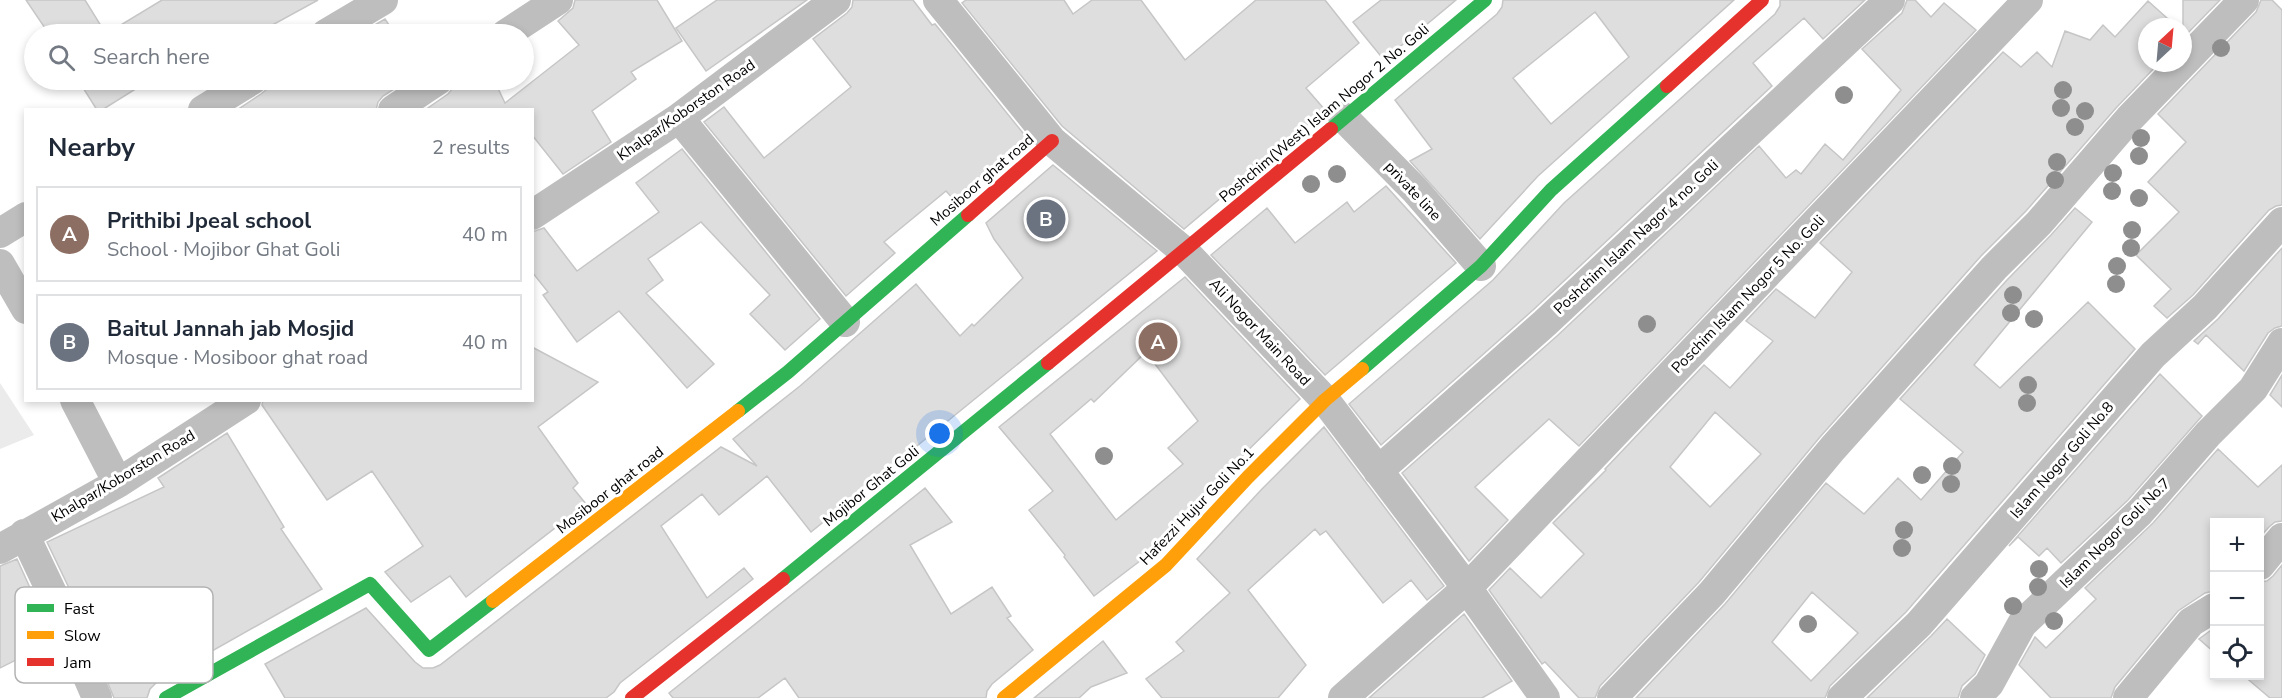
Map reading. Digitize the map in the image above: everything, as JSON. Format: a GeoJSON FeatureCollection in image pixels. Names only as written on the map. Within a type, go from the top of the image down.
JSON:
{"type":"FeatureCollection","features":[{"type":"Feature","properties":{"kind":"street"},"geometry":{"type":"LineString","coordinates":[[342,24],[382,0]]}},
{"type":"Feature","properties":{"kind":"street"},"geometry":{"type":"LineString","coordinates":[[521,24],[558,0]]}},
{"type":"Feature","properties":{"kind":"street","name":"Khalpar/Koborston Road"},"geometry":{"type":"LineString","coordinates":[[534,214],[679,117],[836,0]]}},
{"type":"Feature","properties":{"kind":"street","name":"Ali Nogor Main Road"},"geometry":{"type":"LineString","coordinates":[[938,0],[1052,141],[1185,252],[1325,400],[1467,588],[1545,698]]}},
{"type":"Feature","properties":{"kind":"street","name":"Poshchim(West) Islam Nogor 2 No. Goli"},"geometry":{"type":"LineString","coordinates":[[1185,252],[1485,0]]}},
{"type":"Feature","properties":{"kind":"street","name":"Hafezzi Hujur Goli No.1"},"geometry":{"type":"LineString","coordinates":[[1004,698],[1166,565],[1248,477],[1325,400],[1481,266],[1551,190],[1762,0]]}},
{"type":"Feature","properties":{"kind":"street","name":"Poshchim Islam Nagor 4 no. Goli"},"geometry":{"type":"LineString","coordinates":[[1378,471],[1545,323],[1890,0]]}},
{"type":"Feature","properties":{"kind":"street","name":"Poschim Islam Nogor 5 No. Goli"},"geometry":{"type":"LineString","coordinates":[[1343,698],[1467,588],[2028,0]]}},
{"type":"Feature","properties":{"kind":"street"},"geometry":{"type":"LineString","coordinates":[[1612,698],[1712,593],[1833,448],[1994,268],[2039,223],[2129,119],[2244,0]]}},
{"type":"Feature","properties":{"kind":"street"},"geometry":{"type":"LineString","coordinates":[[206,108],[236,90]]}},
{"type":"Feature","properties":{"kind":"street"},"geometry":{"type":"LineString","coordinates":[[396,108],[423,90]]}},
{"type":"Feature","properties":{"kind":"street"},"geometry":{"type":"LineString","coordinates":[[679,117],[845,322]]}},
{"type":"Feature","properties":{"kind":"street","name":"private line"},"geometry":{"type":"LineString","coordinates":[[1343,117],[1415,190],[1481,266]]}},
{"type":"Feature","properties":{"kind":"street","name":"Mosiboor ghat road"},"geometry":{"type":"LineString","coordinates":[[213,672],[370,584],[429,650],[788,372],[1052,141]]}},
{"type":"Feature","properties":{"kind":"street"},"geometry":{"type":"LineString","coordinates":[[0,233],[24,218]]}},
{"type":"Feature","properties":{"kind":"street","name":"Islam Nogor Goli No.8"},"geometry":{"type":"LineString","coordinates":[[1842,698],[1919,624],[2153,354],[2205,307],[2282,222]]}},
{"type":"Feature","properties":{"kind":"street","name":"Mojibor Ghat Goli"},"geometry":{"type":"LineString","coordinates":[[632,698],[768,591],[1185,252]]}},
{"type":"Feature","properties":{"kind":"street"},"geometry":{"type":"LineString","coordinates":[[0,264],[24,306]]}},
{"type":"Feature","properties":{"kind":"street","name":"Islam Nogor Goli No.7"},"geometry":{"type":"LineString","coordinates":[[1975,698],[1989,684],[2022,624],[2140,512],[2208,434],[2253,388],[2282,344]]}},
{"type":"Feature","properties":{"kind":"street"},"geometry":{"type":"LineString","coordinates":[[76,402],[118,483]]}},
{"type":"Feature","properties":{"kind":"street","name":"Khalpar/Koborston Road"},"geometry":{"type":"LineString","coordinates":[[12,542],[118,483],[243,402]]}},
{"type":"Feature","properties":{"kind":"street"},"geometry":{"type":"LineString","coordinates":[[2264,559],[2282,538]]}},
{"type":"Feature","properties":{"kind":"street"},"geometry":{"type":"LineString","coordinates":[[12,542],[46,587]]}},
{"type":"Feature","properties":{"kind":"street"},"geometry":{"type":"LineString","coordinates":[[2128,698],[2191,622],[2210,610]]}},
{"type":"Feature","properties":{"kind":"street"},"geometry":{"type":"LineString","coordinates":[[91,683],[97,698]]}},
{"type":"Feature","properties":{"kind":"street","name":"Mosiboor ghat road"},"geometry":{"type":"LineString","coordinates":[[166,698],[193,683]]}},
{"type":"Feature","properties":{"kind":"shaded area"},"geometry":{"type":"Polygon","coordinates":[[[0,383],[34,435],[0,449],[0,383]]]}},
{"type":"Feature","properties":{"kind":"building"},"geometry":{"type":"Polygon","coordinates":[[[26,0],[85,0],[100,24],[42,24],[26,0]]]}},
{"type":"Feature","properties":{"kind":"building"},"geometry":{"type":"Polygon","coordinates":[[[162,0],[318,0],[274,24],[122,24],[162,0]]]}},
{"type":"Feature","properties":{"kind":"building"},"geometry":{"type":"Polygon","coordinates":[[[575,0],[657,0],[682,41],[631,72],[636,79],[592,111],[611,142],[563,174],[534,138],[534,108],[428,108],[451,90],[499,90],[505,103],[522,90],[534,90],[534,80],[579,45],[558,21],[573,8],[575,0]]]}},
{"type":"Feature","properties":{"kind":"building"},"geometry":{"type":"Polygon","coordinates":[[[717,0],[807,0],[706,71],[676,28],[717,0]]]}},
{"type":"Feature","properties":{"kind":"building"},"geometry":{"type":"Polygon","coordinates":[[[853,0],[913,0],[1027,138],[955,201],[946,191],[884,242],[895,253],[846,296],[704,122],[724,107],[764,158],[851,87],[813,39],[847,13],[852,7],[853,0]]]}},
{"type":"Feature","properties":{"kind":"building"},"geometry":{"type":"Polygon","coordinates":[[[966,0],[1064,0],[1073,14],[1092,0],[1141,0],[1185,60],[1256,0],[1325,0],[1359,43],[1306,88],[1325,110],[1184,229],[1062,126],[962,3],[966,0]]]}},
{"type":"Feature","properties":{"kind":"building"},"geometry":{"type":"Polygon","coordinates":[[[1381,0],[1456,0],[1384,60],[1353,22],[1381,0]]]}},
{"type":"Feature","properties":{"kind":"building"},"geometry":{"type":"Polygon","coordinates":[[[1503,0],[1734,0],[1538,176],[1480,239],[1410,161],[1432,149],[1395,100],[1497,14],[1502,7],[1503,0]],[[1595,12],[1513,78],[1551,124],[1629,57],[1595,12]]]}},
{"type":"Feature","properties":{"kind":"building"},"geometry":{"type":"Polygon","coordinates":[[[1780,0],[1865,0],[1823,39],[1804,18],[1753,63],[1772,86],[1533,310],[1381,445],[1349,404],[1493,280],[1564,203],[1775,14],[1780,6],[1780,0]]]}},
{"type":"Feature","properties":{"kind":"building"},"geometry":{"type":"Polygon","coordinates":[[[1907,0],[1915,0],[1931,17],[1944,3],[1976,30],[1579,446],[1549,419],[1475,487],[1508,520],[1469,561],[1402,473],[1557,336],[1759,146],[1786,178],[1796,170],[1801,174],[1825,144],[1843,160],[1901,90],[1862,49],[1902,13],[1907,0]]]}},
{"type":"Feature","properties":{"kind":"building"},"geometry":{"type":"Polygon","coordinates":[[[2183,0],[2220,0],[2192,29],[2192,18],[2183,18],[2183,0]]]}},
{"type":"Feature","properties":{"kind":"building"},"geometry":{"type":"Polygon","coordinates":[[[2261,0],[2272,0],[2282,10],[2282,205],[2269,210],[2193,295],[2167,318],[2154,306],[2171,289],[2136,255],[2179,212],[2148,182],[2186,142],[2158,114],[2256,12],[2261,0]]]}},
{"type":"Feature","properties":{"kind":"building"},"geometry":{"type":"Polygon","coordinates":[[[2148,1],[2167,18],[2138,18],[2138,72],[2150,72],[2026,211],[1981,256],[1820,437],[1699,582],[1600,686],[1595,698],[1579,698],[1545,662],[1542,664],[1489,590],[1510,568],[1541,598],[1584,554],[1553,523],[1704,365],[1730,388],[1773,341],[1746,321],[1776,289],[1815,318],[1852,272],[1820,243],[2003,52],[2021,67],[2037,52],[2052,67],[2065,31],[2090,40],[2103,25],[2115,37],[2148,1]],[[1715,412],[1670,467],[1710,507],[1761,454],[1715,412]]]}},
{"type":"Feature","properties":{"kind":"building"},"geometry":{"type":"Polygon","coordinates":[[[385,19],[388,24],[376,24],[385,19]]]}},
{"type":"Feature","properties":{"kind":"building"},"geometry":{"type":"Polygon","coordinates":[[[84,90],[134,90],[105,108],[96,108],[84,90]]]}},
{"type":"Feature","properties":{"kind":"building"},"geometry":{"type":"Polygon","coordinates":[[[266,90],[392,90],[383,96],[376,108],[240,108],[266,90]]]}},
{"type":"Feature","properties":{"kind":"building"},"geometry":{"type":"Polygon","coordinates":[[[682,149],[820,319],[785,350],[750,314],[770,295],[701,222],[648,259],[663,280],[646,293],[714,364],[687,388],[619,311],[577,342],[543,295],[548,292],[534,274],[534,231],[544,228],[577,271],[659,212],[636,183],[682,149]]]}},
{"type":"Feature","properties":{"kind":"building"},"geometry":{"type":"Polygon","coordinates":[[[1053,165],[1157,251],[811,532],[767,476],[719,515],[702,494],[661,526],[707,598],[744,568],[753,579],[620,683],[606,698],[285,698],[265,664],[366,608],[415,662],[423,668],[433,668],[440,665],[721,447],[757,466],[733,439],[800,386],[916,284],[960,336],[972,324],[974,326],[1023,278],[994,239],[986,223],[1053,165]]]}},
{"type":"Feature","properties":{"kind":"building"},"geometry":{"type":"Polygon","coordinates":[[[1386,186],[1456,263],[1325,375],[1211,255],[1267,208],[1295,243],[1347,202],[1354,212],[1386,186]]]}},
{"type":"Feature","properties":{"kind":"building"},"geometry":{"type":"Polygon","coordinates":[[[2075,208],[2092,222],[1974,365],[2000,388],[2088,302],[2135,349],[1906,612],[1830,686],[1825,698],[1636,698],[1725,604],[1826,483],[1864,514],[1898,478],[1921,500],[1963,452],[1900,399],[2007,280],[2075,208]],[[1812,592],[1772,642],[1811,681],[1858,633],[1812,592]]]}},
{"type":"Feature","properties":{"kind":"building"},"geometry":{"type":"Polygon","coordinates":[[[2282,248],[2282,326],[2268,333],[2244,371],[2206,335],[2198,344],[2194,341],[2218,319],[2282,248]]]}},
{"type":"Feature","properties":{"kind":"building"},"geometry":{"type":"Polygon","coordinates":[[[1185,277],[1300,399],[1234,464],[1153,551],[1094,596],[1029,510],[1053,491],[999,427],[1185,277]],[[1146,352],[1094,402],[1091,399],[1050,434],[1116,520],[1183,464],[1168,448],[1198,421],[1146,352]]]}},
{"type":"Feature","properties":{"kind":"building"},"geometry":{"type":"Polygon","coordinates":[[[534,348],[598,382],[538,427],[578,483],[573,488],[586,504],[466,597],[450,576],[411,602],[385,572],[423,546],[372,471],[327,500],[262,405],[263,402],[534,402],[534,348]]]}},
{"type":"Feature","properties":{"kind":"building"},"geometry":{"type":"Polygon","coordinates":[[[2160,374],[2202,416],[2128,500],[2061,563],[2047,548],[2039,556],[2018,537],[2009,546],[2160,374]]]}},
{"type":"Feature","properties":{"kind":"building"},"geometry":{"type":"Polygon","coordinates":[[[2282,375],[2282,407],[2270,395],[2282,375]]]}},
{"type":"Feature","properties":{"kind":"building"},"geometry":{"type":"Polygon","coordinates":[[[1324,427],[1444,586],[1427,600],[1411,580],[1383,603],[1326,531],[1320,535],[1315,529],[1248,590],[1306,665],[1278,698],[1162,698],[1146,679],[1184,651],[1176,642],[1230,593],[1197,559],[1324,427]]]}},
{"type":"Feature","properties":{"kind":"building"},"geometry":{"type":"Polygon","coordinates":[[[227,433],[284,527],[281,529],[322,589],[213,650],[213,587],[69,587],[47,542],[164,487],[158,478],[227,433]]]}},
{"type":"Feature","properties":{"kind":"building"},"geometry":{"type":"Polygon","coordinates":[[[2218,449],[2258,487],[2282,465],[2282,521],[2275,522],[2264,532],[2264,518],[2210,518],[2210,592],[2178,611],[2115,687],[2111,698],[2051,698],[2019,665],[2035,637],[2046,648],[2096,599],[2085,588],[2153,523],[2218,449]]]}},
{"type":"Feature","properties":{"kind":"building"},"geometry":{"type":"Polygon","coordinates":[[[925,488],[952,522],[910,545],[951,614],[992,587],[1011,616],[1007,618],[1033,650],[992,684],[987,691],[986,698],[799,698],[785,678],[758,698],[673,698],[669,693],[925,488]]]}},
{"type":"Feature","properties":{"kind":"building"},"geometry":{"type":"Polygon","coordinates":[[[17,559],[30,587],[15,587],[15,660],[0,668],[0,566],[17,559]]]}},
{"type":"Feature","properties":{"kind":"building"},"geometry":{"type":"Polygon","coordinates":[[[2282,565],[2282,698],[2270,698],[2249,680],[2264,680],[2264,581],[2273,576],[2282,565]]]}},
{"type":"Feature","properties":{"kind":"building"},"geometry":{"type":"Polygon","coordinates":[[[1464,614],[1512,681],[1482,698],[1369,698],[1464,614]]]}},
{"type":"Feature","properties":{"kind":"building"},"geometry":{"type":"Polygon","coordinates":[[[1947,619],[1985,655],[1975,674],[1962,686],[1958,698],[1867,698],[1931,636],[1947,619]]]}},
{"type":"Feature","properties":{"kind":"building"},"geometry":{"type":"Polygon","coordinates":[[[2210,631],[2210,649],[2199,639],[2210,631]]]}},
{"type":"Feature","properties":{"kind":"building"},"geometry":{"type":"Polygon","coordinates":[[[1103,641],[1127,673],[1091,687],[1079,698],[1034,698],[1103,641]]]}},
{"type":"Feature","properties":{"kind":"building"},"geometry":{"type":"Polygon","coordinates":[[[108,683],[156,683],[150,689],[147,698],[114,698],[108,683]]]}},
{"type":"Feature","properties":{"kind":"traffic: fast"},"geometry":{"type":"LineString","coordinates":[[1331,129],[1485,0]]}},
{"type":"Feature","properties":{"kind":"traffic: fast"},"geometry":{"type":"LineString","coordinates":[[1362,369],[1481,266],[1551,190],[1667,86]]}},
{"type":"Feature","properties":{"kind":"traffic: fast"},"geometry":{"type":"LineString","coordinates":[[738,411],[788,372],[968,215]]}},
{"type":"Feature","properties":{"kind":"traffic: fast"},"geometry":{"type":"LineString","coordinates":[[783,579],[1048,363]]}},
{"type":"Feature","properties":{"kind":"traffic: fast"},"geometry":{"type":"LineString","coordinates":[[213,672],[370,584],[429,650],[493,601]]}},
{"type":"Feature","properties":{"kind":"traffic: fast"},"geometry":{"type":"LineString","coordinates":[[166,698],[193,683]]}},
{"type":"Feature","properties":{"kind":"traffic: slow"},"geometry":{"type":"LineString","coordinates":[[1004,698],[1166,565],[1248,477],[1325,400],[1362,369]]}},
{"type":"Feature","properties":{"kind":"traffic: slow"},"geometry":{"type":"LineString","coordinates":[[493,601],[738,411]]}},
{"type":"Feature","properties":{"kind":"traffic: jam"},"geometry":{"type":"LineString","coordinates":[[1667,86],[1762,0]]}},
{"type":"Feature","properties":{"kind":"traffic: jam"},"geometry":{"type":"LineString","coordinates":[[1048,363],[1331,129]]}},
{"type":"Feature","properties":{"kind":"traffic: jam"},"geometry":{"type":"LineString","coordinates":[[968,215],[1052,141]]}},
{"type":"Feature","properties":{"kind":"traffic: jam"},"geometry":{"type":"LineString","coordinates":[[632,698],[783,579]]}},
{"type":"Feature","properties":{"kind":"place","name":"Baitul Jannah jab Mosjid"},"geometry":{"type":"Point","coordinates":[1046,219]}},
{"type":"Feature","properties":{"kind":"place","name":"Prithibi Jpeal school"},"geometry":{"type":"Point","coordinates":[1158,342]}}]}
